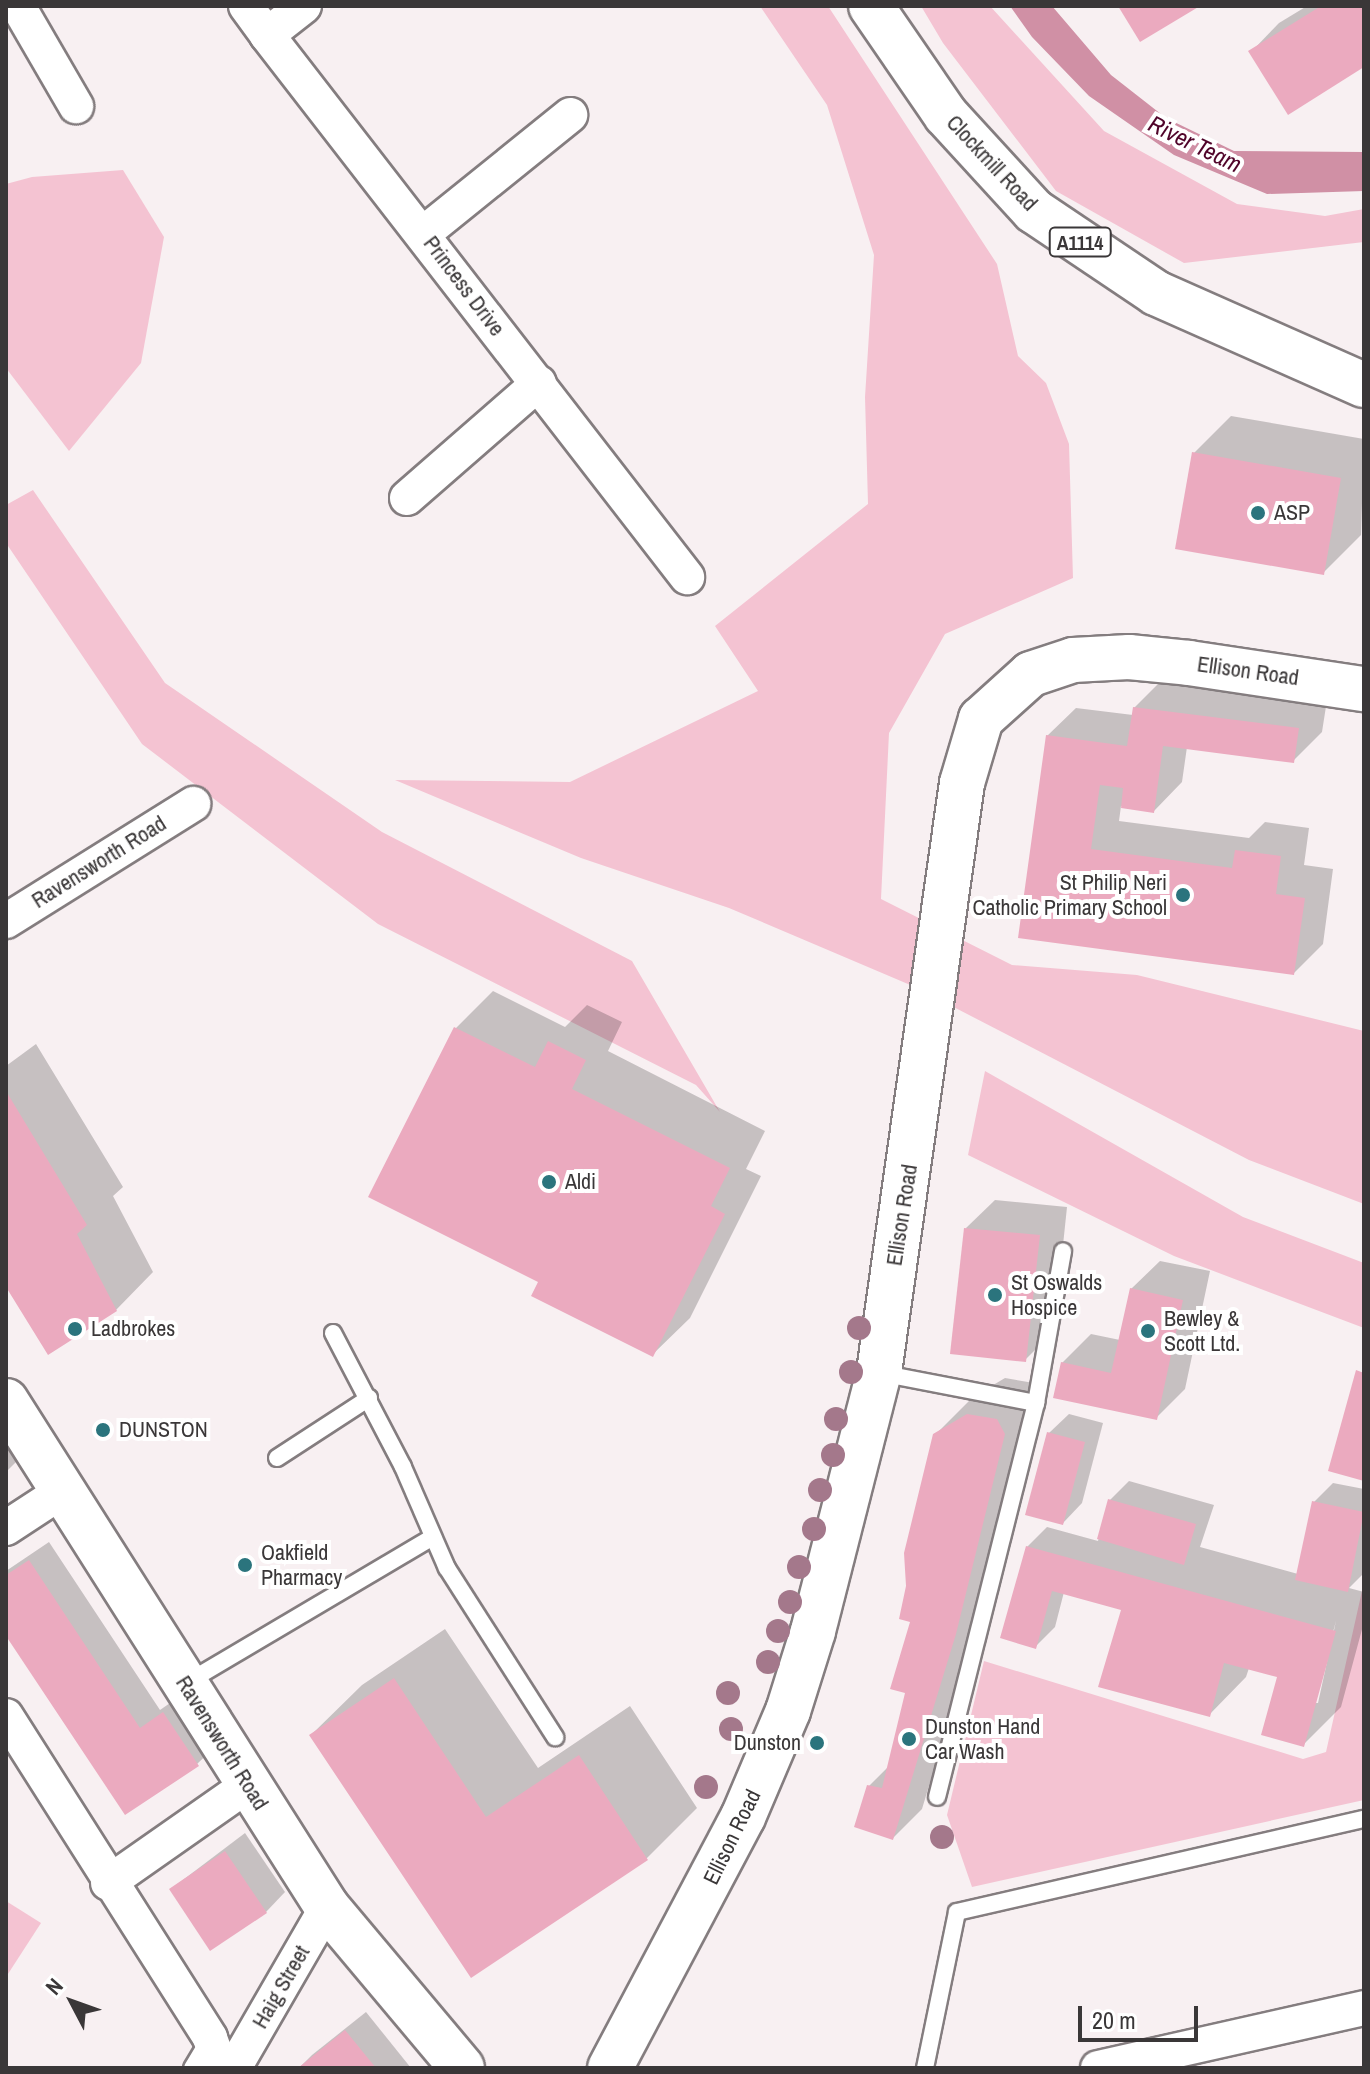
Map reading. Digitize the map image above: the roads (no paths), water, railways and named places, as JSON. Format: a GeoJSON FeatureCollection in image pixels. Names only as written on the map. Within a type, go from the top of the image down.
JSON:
{"type":"FeatureCollection","features":[{"type":"Feature","properties":{"kind":"street"},"geometry":{"type":"LineString","coordinates":[[18,6],[76,106]]}},
{"type":"Feature","properties":{"kind":"street","name":"Princess Drive"},"geometry":{"type":"LineString","coordinates":[[246,6],[687,577]]}},
{"type":"Feature","properties":{"kind":"street"},"geometry":{"type":"LineString","coordinates":[[267,35],[304,6]]}},
{"type":"Feature","properties":{"kind":"street","name":"Clockmill Road"},"geometry":{"type":"LineString","coordinates":[[871,6],[946,115],[1034,211],[1156,293],[1362,380]]}},
{"type":"Feature","properties":{"kind":"street"},"geometry":{"type":"LineString","coordinates":[[424,233],[570,115]]}},
{"type":"Feature","properties":{"kind":"street"},"geometry":{"type":"LineString","coordinates":[[407,498],[539,383]]}},
{"type":"Feature","properties":{"kind":"street","name":"Ellison Road"},"geometry":{"type":"LineString","coordinates":[[610,2068],[730,1842],[788,1711],[879,1372],[962,783],[981,719],[1031,674],[1073,660],[1189,663],[1364,689]]}},
{"type":"Feature","properties":{"kind":"street","name":"Ravensworth Road"},"geometry":{"type":"LineString","coordinates":[[6,921],[193,804]]}},
{"type":"Feature","properties":{"kind":"street","name":"Ravensworth Road"},"geometry":{"type":"LineString","coordinates":[[6,1401],[327,1907],[462,2068]]}},
{"type":"Feature","properties":{"kind":"street"},"geometry":{"type":"LineString","coordinates":[[6,1528],[61,1492]]}},
{"type":"Feature","properties":{"kind":"street"},"geometry":{"type":"LineString","coordinates":[[7,1720],[116,1877],[216,2053]]}},
{"type":"Feature","properties":{"kind":"street"},"geometry":{"type":"LineString","coordinates":[[116,1877],[248,1785]]}},
{"type":"Feature","properties":{"kind":"street","name":"Haig Street"},"geometry":{"type":"LineString","coordinates":[[234,2068],[327,1907]]}},
{"type":"Feature","properties":{"kind":"street"},"geometry":{"type":"LineString","coordinates":[[1098,2068],[1364,2008]]}},
{"type":"Feature","properties":{"kind":"lane"},"geometry":{"type":"LineString","coordinates":[[937,1797],[1036,1403],[1063,1251]]}},
{"type":"Feature","properties":{"kind":"lane"},"geometry":{"type":"LineString","coordinates":[[333,1333],[369,1398],[431,1538],[555,1737]]}},
{"type":"Feature","properties":{"kind":"lane"},"geometry":{"type":"LineString","coordinates":[[879,1372],[1036,1403]]}},
{"type":"Feature","properties":{"kind":"lane"},"geometry":{"type":"LineString","coordinates":[[277,1458],[369,1398]]}},
{"type":"Feature","properties":{"kind":"lane"},"geometry":{"type":"LineString","coordinates":[[184,1684],[431,1538]]}},
{"type":"Feature","properties":{"kind":"lane"},"geometry":{"type":"LineString","coordinates":[[925,2068],[957,1912],[1364,1819]]}},
{"type":"Feature","properties":{"kind":"lane"},"geometry":{"type":"LineString","coordinates":[[192,2068],[216,2053]]}},
{"type":"Feature","properties":{"kind":"water","name":"River Team"},"geometry":{"type":"Polygon","coordinates":[[[1010,6],[1052,6],[1111,75],[1166,118],[1234,151],[1364,152],[1364,191],[1267,194],[1174,155],[1089,96],[1032,37],[1010,6]]]}},
{"type":"Feature","properties":{"kind":"place","name":"ASP"},"geometry":{"type":"Point","coordinates":[1258,513]}},
{"type":"Feature","properties":{"kind":"place","name":"St Philip Neri Catholic Primary School"},"geometry":{"type":"Point","coordinates":[1183,895]}},
{"type":"Feature","properties":{"kind":"place","name":"Aldi"},"geometry":{"type":"Point","coordinates":[549,1182]}},
{"type":"Feature","properties":{"kind":"place","name":"St Oswalds Hospice"},"geometry":{"type":"Point","coordinates":[995,1295]}},
{"type":"Feature","properties":{"kind":"place","name":"Ladbrokes"},"geometry":{"type":"Point","coordinates":[75,1329]}},
{"type":"Feature","properties":{"kind":"place","name":"Bewley & Scott Ltd."},"geometry":{"type":"Point","coordinates":[1148,1331]}},
{"type":"Feature","properties":{"kind":"place","name":"DUNSTON"},"geometry":{"type":"Point","coordinates":[103,1430]}},
{"type":"Feature","properties":{"kind":"place","name":"Oakfield Pharmacy"},"geometry":{"type":"Point","coordinates":[245,1565]}},
{"type":"Feature","properties":{"kind":"place","name":"Dunston Hand Car Wash"},"geometry":{"type":"Point","coordinates":[909,1739]}},
{"type":"Feature","properties":{"kind":"place","name":"Dunston"},"geometry":{"type":"Point","coordinates":[817,1743]}}]}
